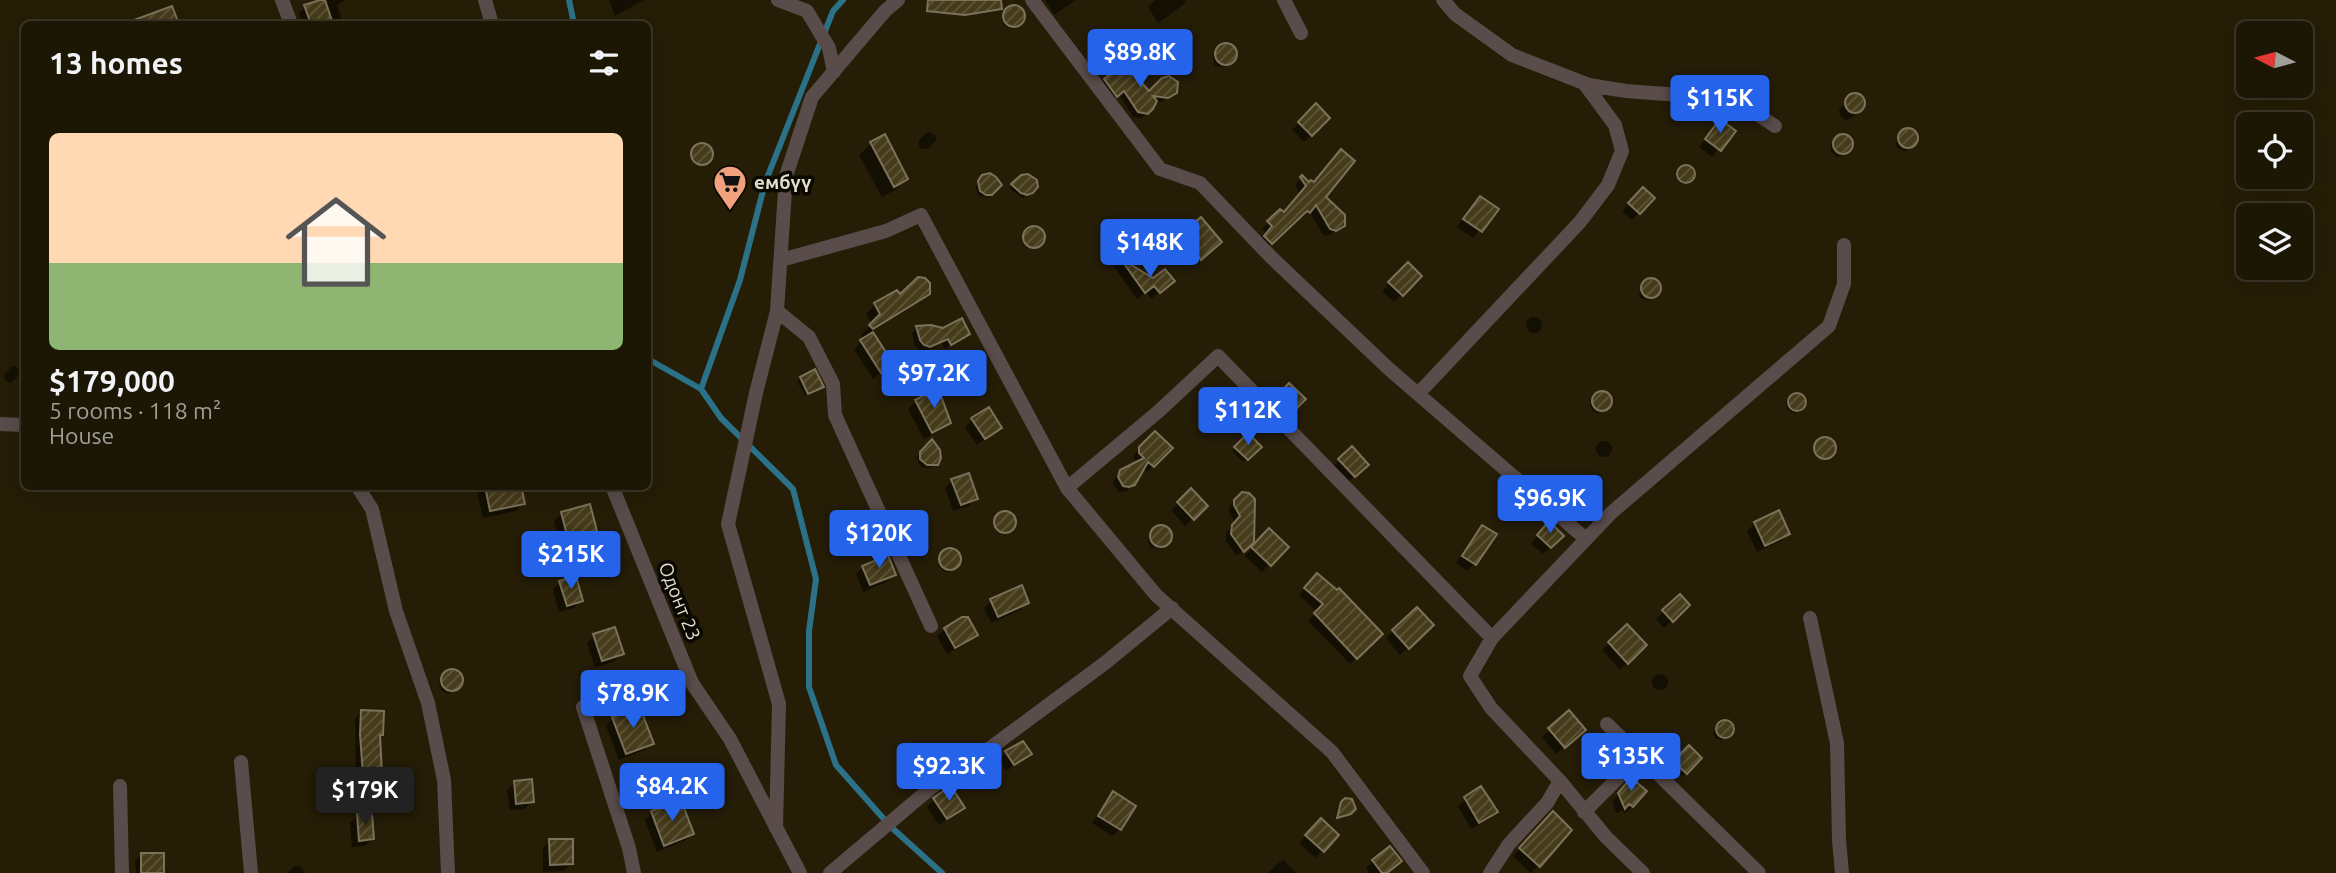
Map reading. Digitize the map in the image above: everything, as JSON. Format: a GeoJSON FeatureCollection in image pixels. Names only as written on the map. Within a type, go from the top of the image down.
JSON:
{"type":"FeatureCollection","features":[{"type":"Feature","properties":{"kind":"street"},"geometry":{"type":"LineString","coordinates":[[282,0],[290,21]]}},
{"type":"Feature","properties":{"kind":"street"},"geometry":{"type":"LineString","coordinates":[[485,0],[491,21]]}},
{"type":"Feature","properties":{"kind":"street"},"geometry":{"type":"LineString","coordinates":[[778,0],[810,5],[829,48],[834,72]]}},
{"type":"Feature","properties":{"kind":"street"},"geometry":{"type":"LineString","coordinates":[[776,828],[779,705],[728,524],[777,311],[786,176],[812,97],[898,0]]}},
{"type":"Feature","properties":{"kind":"street"},"geometry":{"type":"LineString","coordinates":[[1032,0],[1160,169],[1199,183],[1271,257],[1418,394],[1586,539]]}},
{"type":"Feature","properties":{"kind":"street"},"geometry":{"type":"LineString","coordinates":[[1284,0],[1301,33]]}},
{"type":"Feature","properties":{"kind":"street"},"geometry":{"type":"LineString","coordinates":[[1443,0],[1455,13],[1512,55],[1584,83],[1698,99],[1734,99],[1775,126]]}},
{"type":"Feature","properties":{"kind":"street"},"geometry":{"type":"LineString","coordinates":[[1418,394],[1580,222],[1608,185],[1622,150],[1615,125],[1584,83]]}},
{"type":"Feature","properties":{"kind":"street"},"geometry":{"type":"LineString","coordinates":[[781,260],[886,231],[920,215],[1067,488],[1156,594],[1332,752],[1423,873]]}},
{"type":"Feature","properties":{"kind":"street"},"geometry":{"type":"LineString","coordinates":[[1643,873],[1584,813],[1560,781],[1491,708],[1470,676],[1492,638],[1586,539],[1621,505],[1829,326],[1844,284],[1844,245]]}},
{"type":"Feature","properties":{"kind":"street"},"geometry":{"type":"LineString","coordinates":[[777,311],[809,337],[833,384],[835,415],[931,626]]}},
{"type":"Feature","properties":{"kind":"street"},"geometry":{"type":"LineString","coordinates":[[1067,488],[1159,411],[1218,356],[1492,638]]}},
{"type":"Feature","properties":{"kind":"street"},"geometry":{"type":"LineString","coordinates":[[0,424],[21,425]]}},
{"type":"Feature","properties":{"kind":"street"},"geometry":{"type":"LineString","coordinates":[[359,490],[372,509],[396,611],[428,703],[444,780],[448,873]]}},
{"type":"Feature","properties":{"kind":"street","name":"Одонт 23"},"geometry":{"type":"LineString","coordinates":[[614,490],[692,683],[730,739],[800,873]]}},
{"type":"Feature","properties":{"kind":"street"},"geometry":{"type":"LineString","coordinates":[[830,873],[932,787],[978,757],[1105,663],[1172,608]]}},
{"type":"Feature","properties":{"kind":"street"},"geometry":{"type":"LineString","coordinates":[[1810,618],[1837,743],[1842,873]]}},
{"type":"Feature","properties":{"kind":"street"},"geometry":{"type":"LineString","coordinates":[[583,707],[629,848],[634,873]]}},
{"type":"Feature","properties":{"kind":"street"},"geometry":{"type":"LineString","coordinates":[[1607,724],[1759,873]]}},
{"type":"Feature","properties":{"kind":"street"},"geometry":{"type":"LineString","coordinates":[[1584,813],[1640,756]]}},
{"type":"Feature","properties":{"kind":"street"},"geometry":{"type":"LineString","coordinates":[[241,762],[251,873]]}},
{"type":"Feature","properties":{"kind":"street"},"geometry":{"type":"LineString","coordinates":[[1490,873],[1509,844],[1547,803],[1560,781]]}},
{"type":"Feature","properties":{"kind":"street"},"geometry":{"type":"LineString","coordinates":[[120,786],[122,873]]}},
{"type":"Feature","properties":{"kind":"building"},"geometry":{"type":"Polygon","coordinates":[[[325,0],[332,21],[310,21],[304,5],[325,0]]]}},
{"type":"Feature","properties":{"kind":"building"},"geometry":{"type":"Polygon","coordinates":[[[928,0],[1001,0],[1002,9],[965,15],[927,11],[928,0]]]}},
{"type":"Feature","properties":{"kind":"building"},"geometry":{"type":"Polygon","coordinates":[[[1014,5],[1022,8],[1025,16],[1022,24],[1014,27],[1006,24],[1003,16],[1006,8],[1014,5]]]}},
{"type":"Feature","properties":{"kind":"building"},"geometry":{"type":"Polygon","coordinates":[[[172,6],[178,21],[131,21],[172,6]]]}},
{"type":"Feature","properties":{"kind":"building"},"geometry":{"type":"Polygon","coordinates":[[[1226,43],[1234,46],[1237,54],[1234,62],[1226,65],[1218,62],[1215,54],[1218,46],[1226,43]]]}},
{"type":"Feature","properties":{"kind":"building"},"geometry":{"type":"Polygon","coordinates":[[[1124,63],[1149,91],[1162,78],[1169,76],[1178,82],[1177,93],[1168,98],[1153,96],[1157,101],[1153,109],[1148,114],[1138,112],[1124,91],[1117,97],[1104,79],[1124,63]]]}},
{"type":"Feature","properties":{"kind":"building"},"geometry":{"type":"Polygon","coordinates":[[[1855,93],[1862,96],[1865,103],[1862,110],[1855,113],[1848,110],[1845,103],[1848,96],[1855,93]]]}},
{"type":"Feature","properties":{"kind":"building"},"geometry":{"type":"Polygon","coordinates":[[[1316,103],[1330,118],[1312,136],[1298,122],[1316,103]]]}},
{"type":"Feature","properties":{"kind":"building"},"geometry":{"type":"Polygon","coordinates":[[[1720,119],[1736,131],[1721,151],[1705,139],[1720,119]]]}},
{"type":"Feature","properties":{"kind":"building"},"geometry":{"type":"Polygon","coordinates":[[[1908,128],[1915,131],[1918,138],[1915,145],[1908,148],[1901,145],[1898,138],[1901,131],[1908,128]]]}},
{"type":"Feature","properties":{"kind":"building"},"geometry":{"type":"Polygon","coordinates":[[[885,134],[908,179],[894,187],[870,142],[885,134]]]}},
{"type":"Feature","properties":{"kind":"building"},"geometry":{"type":"Polygon","coordinates":[[[1843,134],[1850,137],[1853,144],[1850,151],[1843,154],[1836,151],[1833,144],[1836,137],[1843,134]]]}},
{"type":"Feature","properties":{"kind":"building"},"geometry":{"type":"Polygon","coordinates":[[[702,143],[710,146],[713,154],[710,162],[702,165],[694,162],[691,154],[694,146],[702,143]]]}},
{"type":"Feature","properties":{"kind":"building"},"geometry":{"type":"Polygon","coordinates":[[[1341,149],[1355,161],[1326,197],[1345,215],[1345,226],[1336,231],[1330,229],[1316,205],[1272,244],[1264,236],[1272,226],[1267,221],[1280,209],[1284,212],[1306,186],[1300,177],[1302,175],[1309,182],[1314,182],[1341,149]]]}},
{"type":"Feature","properties":{"kind":"building"},"geometry":{"type":"Polygon","coordinates":[[[1686,165],[1692,168],[1695,174],[1692,180],[1686,183],[1680,180],[1677,174],[1680,168],[1686,165]]]}},
{"type":"Feature","properties":{"kind":"building"},"geometry":{"type":"Polygon","coordinates":[[[990,173],[1002,185],[992,195],[986,195],[980,191],[978,181],[982,175],[990,173]]]}},
{"type":"Feature","properties":{"kind":"building"},"geometry":{"type":"Polygon","coordinates":[[[1028,174],[1037,180],[1038,187],[1027,195],[1011,184],[1021,175],[1028,174]]]}},
{"type":"Feature","properties":{"kind":"building"},"geometry":{"type":"Polygon","coordinates":[[[1643,187],[1655,198],[1640,214],[1628,203],[1643,187]]]}},
{"type":"Feature","properties":{"kind":"building"},"geometry":{"type":"Polygon","coordinates":[[[1480,196],[1499,209],[1482,232],[1463,219],[1480,196]]]}},
{"type":"Feature","properties":{"kind":"building"},"geometry":{"type":"Polygon","coordinates":[[[1201,217],[1222,242],[1201,260],[1180,235],[1201,217]]]}},
{"type":"Feature","properties":{"kind":"building"},"geometry":{"type":"Polygon","coordinates":[[[1034,226],[1042,229],[1045,237],[1042,245],[1034,248],[1026,245],[1023,237],[1026,229],[1034,226]]]}},
{"type":"Feature","properties":{"kind":"building"},"geometry":{"type":"Polygon","coordinates":[[[1120,258],[1153,278],[1165,269],[1175,281],[1160,293],[1154,286],[1145,293],[1120,258]]]}},
{"type":"Feature","properties":{"kind":"building"},"geometry":{"type":"Polygon","coordinates":[[[1408,262],[1422,276],[1403,296],[1388,282],[1408,262]]]}},
{"type":"Feature","properties":{"kind":"building"},"geometry":{"type":"Polygon","coordinates":[[[918,277],[925,278],[930,283],[930,294],[873,329],[869,325],[880,314],[874,303],[897,290],[900,294],[918,277]]]}},
{"type":"Feature","properties":{"kind":"building"},"geometry":{"type":"Polygon","coordinates":[[[1647,278],[1655,278],[1661,288],[1655,298],[1647,298],[1641,292],[1641,284],[1647,278]]]}},
{"type":"Feature","properties":{"kind":"building"},"geometry":{"type":"Polygon","coordinates":[[[962,318],[970,334],[951,345],[948,339],[930,347],[920,340],[916,326],[931,325],[943,328],[962,318]]]}},
{"type":"Feature","properties":{"kind":"building"},"geometry":{"type":"Polygon","coordinates":[[[873,332],[894,365],[881,373],[860,340],[873,332]]]}},
{"type":"Feature","properties":{"kind":"building"},"geometry":{"type":"Polygon","coordinates":[[[815,369],[824,387],[808,394],[800,377],[815,369]]]}},
{"type":"Feature","properties":{"kind":"building"},"geometry":{"type":"Polygon","coordinates":[[[1289,383],[1306,399],[1293,412],[1277,396],[1289,383]]]}},
{"type":"Feature","properties":{"kind":"building"},"geometry":{"type":"Polygon","coordinates":[[[938,388],[951,423],[932,433],[915,400],[938,388]]]}},
{"type":"Feature","properties":{"kind":"building"},"geometry":{"type":"Polygon","coordinates":[[[1602,391],[1609,394],[1612,401],[1609,408],[1602,411],[1595,408],[1592,401],[1595,394],[1602,391]]]}},
{"type":"Feature","properties":{"kind":"building"},"geometry":{"type":"Polygon","coordinates":[[[1793,393],[1801,393],[1806,402],[1804,409],[1793,411],[1788,406],[1788,398],[1793,393]]]}},
{"type":"Feature","properties":{"kind":"building"},"geometry":{"type":"Polygon","coordinates":[[[989,407],[1002,428],[985,439],[971,418],[989,407]]]}},
{"type":"Feature","properties":{"kind":"building"},"geometry":{"type":"Polygon","coordinates":[[[1155,431],[1173,448],[1154,467],[1148,462],[1135,485],[1123,486],[1118,477],[1120,470],[1144,458],[1139,453],[1139,447],[1155,431]]]}},
{"type":"Feature","properties":{"kind":"building"},"geometry":{"type":"Polygon","coordinates":[[[1248,433],[1262,447],[1248,460],[1234,447],[1248,433]]]}},
{"type":"Feature","properties":{"kind":"building"},"geometry":{"type":"Polygon","coordinates":[[[1825,437],[1833,440],[1836,448],[1833,456],[1825,459],[1817,456],[1814,448],[1817,440],[1825,437]]]}},
{"type":"Feature","properties":{"kind":"building"},"geometry":{"type":"Polygon","coordinates":[[[932,439],[940,450],[938,465],[927,465],[920,459],[920,452],[932,439]]]}},
{"type":"Feature","properties":{"kind":"building"},"geometry":{"type":"Polygon","coordinates":[[[1352,446],[1369,465],[1355,477],[1338,459],[1352,446]]]}},
{"type":"Feature","properties":{"kind":"building"},"geometry":{"type":"Polygon","coordinates":[[[969,473],[978,499],[961,505],[951,479],[969,473]]]}},
{"type":"Feature","properties":{"kind":"building"},"geometry":{"type":"Polygon","coordinates":[[[1191,488],[1208,506],[1194,520],[1177,502],[1191,488]]]}},
{"type":"Feature","properties":{"kind":"building"},"geometry":{"type":"Polygon","coordinates":[[[486,490],[522,490],[525,504],[490,511],[486,490]]]}},
{"type":"Feature","properties":{"kind":"building"},"geometry":{"type":"Polygon","coordinates":[[[1242,492],[1249,493],[1255,499],[1254,543],[1244,552],[1231,534],[1232,525],[1240,516],[1234,500],[1242,492]]]}},
{"type":"Feature","properties":{"kind":"building"},"geometry":{"type":"Polygon","coordinates":[[[590,504],[597,531],[568,539],[561,512],[590,504]]]}},
{"type":"Feature","properties":{"kind":"building"},"geometry":{"type":"Polygon","coordinates":[[[1779,510],[1790,534],[1765,546],[1754,522],[1779,510]]]}},
{"type":"Feature","properties":{"kind":"building"},"geometry":{"type":"Polygon","coordinates":[[[1005,511],[1013,514],[1016,522],[1013,530],[1005,533],[997,530],[994,522],[997,514],[1005,511]]]}},
{"type":"Feature","properties":{"kind":"building"},"geometry":{"type":"Polygon","coordinates":[[[1549,521],[1564,536],[1551,548],[1537,535],[1549,521]]]}},
{"type":"Feature","properties":{"kind":"building"},"geometry":{"type":"Polygon","coordinates":[[[1161,525],[1169,528],[1172,536],[1169,544],[1161,547],[1153,544],[1150,536],[1153,528],[1161,525]]]}},
{"type":"Feature","properties":{"kind":"building"},"geometry":{"type":"Polygon","coordinates":[[[1482,525],[1497,534],[1476,565],[1462,556],[1482,525]]]}},
{"type":"Feature","properties":{"kind":"building"},"geometry":{"type":"Polygon","coordinates":[[[1269,528],[1289,547],[1271,566],[1251,547],[1269,528]]]}},
{"type":"Feature","properties":{"kind":"building"},"geometry":{"type":"Polygon","coordinates":[[[950,548],[958,551],[961,559],[958,567],[950,570],[942,567],[939,559],[942,551],[950,548]]]}},
{"type":"Feature","properties":{"kind":"building"},"geometry":{"type":"Polygon","coordinates":[[[888,555],[896,575],[870,585],[862,566],[888,555]]]}},
{"type":"Feature","properties":{"kind":"building"},"geometry":{"type":"Polygon","coordinates":[[[1317,573],[1337,590],[1339,588],[1383,634],[1357,659],[1314,613],[1323,604],[1304,588],[1317,573]]]}},
{"type":"Feature","properties":{"kind":"building"},"geometry":{"type":"Polygon","coordinates":[[[576,576],[583,601],[567,606],[559,581],[576,576]]]}},
{"type":"Feature","properties":{"kind":"building"},"geometry":{"type":"Polygon","coordinates":[[[1022,585],[1029,603],[998,617],[990,599],[1022,585]]]}},
{"type":"Feature","properties":{"kind":"building"},"geometry":{"type":"Polygon","coordinates":[[[1680,594],[1690,605],[1673,622],[1662,610],[1680,594]]]}},
{"type":"Feature","properties":{"kind":"building"},"geometry":{"type":"Polygon","coordinates":[[[1417,607],[1434,625],[1409,649],[1392,630],[1417,607]]]}},
{"type":"Feature","properties":{"kind":"building"},"geometry":{"type":"Polygon","coordinates":[[[962,617],[968,617],[978,635],[955,648],[944,628],[962,617]]]}},
{"type":"Feature","properties":{"kind":"building"},"geometry":{"type":"Polygon","coordinates":[[[1627,624],[1647,645],[1628,664],[1608,642],[1627,624]]]}},
{"type":"Feature","properties":{"kind":"building"},"geometry":{"type":"Polygon","coordinates":[[[615,627],[624,654],[602,661],[593,634],[615,627]]]}},
{"type":"Feature","properties":{"kind":"building"},"geometry":{"type":"Polygon","coordinates":[[[452,669],[460,672],[463,680],[460,688],[452,691],[444,688],[441,680],[444,672],[452,669]]]}},
{"type":"Feature","properties":{"kind":"building"},"geometry":{"type":"Polygon","coordinates":[[[639,705],[654,744],[626,754],[612,717],[639,705]]]}},
{"type":"Feature","properties":{"kind":"building"},"geometry":{"type":"Polygon","coordinates":[[[361,710],[384,711],[383,735],[380,735],[382,774],[363,775],[361,710]]]}},
{"type":"Feature","properties":{"kind":"building"},"geometry":{"type":"Polygon","coordinates":[[[1569,710],[1586,730],[1565,748],[1548,728],[1569,710]]]}},
{"type":"Feature","properties":{"kind":"building"},"geometry":{"type":"Polygon","coordinates":[[[1721,720],[1729,720],[1734,729],[1732,736],[1721,738],[1716,733],[1716,725],[1721,720]]]}},
{"type":"Feature","properties":{"kind":"building"},"geometry":{"type":"Polygon","coordinates":[[[1023,741],[1032,754],[1014,765],[1005,751],[1023,741]]]}},
{"type":"Feature","properties":{"kind":"building"},"geometry":{"type":"Polygon","coordinates":[[[1689,745],[1702,758],[1687,774],[1673,761],[1689,745]]]}},
{"type":"Feature","properties":{"kind":"building"},"geometry":{"type":"Polygon","coordinates":[[[1587,756],[1602,758],[1606,773],[1597,776],[1587,772],[1587,756]]]}},
{"type":"Feature","properties":{"kind":"building"},"geometry":{"type":"Polygon","coordinates":[[[532,779],[534,802],[516,804],[514,781],[532,779]]]}},
{"type":"Feature","properties":{"kind":"building"},"geometry":{"type":"Polygon","coordinates":[[[1629,780],[1634,780],[1647,791],[1633,807],[1629,804],[1625,809],[1618,793],[1629,780]]]}},
{"type":"Feature","properties":{"kind":"building"},"geometry":{"type":"Polygon","coordinates":[[[951,786],[965,808],[947,819],[933,798],[951,786]]]}},
{"type":"Feature","properties":{"kind":"building"},"geometry":{"type":"Polygon","coordinates":[[[1481,786],[1498,812],[1479,823],[1464,797],[1481,786]]]}},
{"type":"Feature","properties":{"kind":"building"},"geometry":{"type":"Polygon","coordinates":[[[1113,791],[1136,806],[1121,830],[1098,816],[1113,791]]]}},
{"type":"Feature","properties":{"kind":"building"},"geometry":{"type":"Polygon","coordinates":[[[1345,798],[1352,799],[1356,809],[1351,814],[1337,818],[1341,802],[1345,798]]]}},
{"type":"Feature","properties":{"kind":"building"},"geometry":{"type":"Polygon","coordinates":[[[681,800],[694,834],[664,846],[651,811],[681,800]]]}},
{"type":"Feature","properties":{"kind":"building"},"geometry":{"type":"Polygon","coordinates":[[[1553,811],[1572,830],[1540,867],[1519,848],[1553,811]]]}},
{"type":"Feature","properties":{"kind":"building"},"geometry":{"type":"Polygon","coordinates":[[[372,813],[374,839],[359,841],[357,814],[372,813]]]}},
{"type":"Feature","properties":{"kind":"building"},"geometry":{"type":"Polygon","coordinates":[[[1321,818],[1339,835],[1324,852],[1305,835],[1321,818]]]}},
{"type":"Feature","properties":{"kind":"building"},"geometry":{"type":"Polygon","coordinates":[[[549,839],[573,839],[573,864],[550,865],[549,839]]]}},
{"type":"Feature","properties":{"kind":"building"},"geometry":{"type":"Polygon","coordinates":[[[1390,846],[1402,861],[1387,873],[1382,873],[1372,860],[1390,846]]]}},
{"type":"Feature","properties":{"kind":"building"},"geometry":{"type":"Polygon","coordinates":[[[141,853],[164,853],[164,873],[141,873],[141,853]]]}},
{"type":"Feature","properties":{"kind":"waterway"},"geometry":{"type":"LineString","coordinates":[[569,0],[573,21]]}},
{"type":"Feature","properties":{"kind":"waterway"},"geometry":{"type":"LineString","coordinates":[[701,389],[740,280],[765,183],[833,11],[843,0]]}},
{"type":"Feature","properties":{"kind":"waterway"},"geometry":{"type":"LineString","coordinates":[[651,361],[701,389],[721,418],[793,489],[816,579],[809,631],[809,687],[836,765],[891,827],[942,873]]}},
{"type":"Feature","properties":{"kind":"place","name":"ембүү"},"geometry":{"type":"Point","coordinates":[730,212]}}]}
